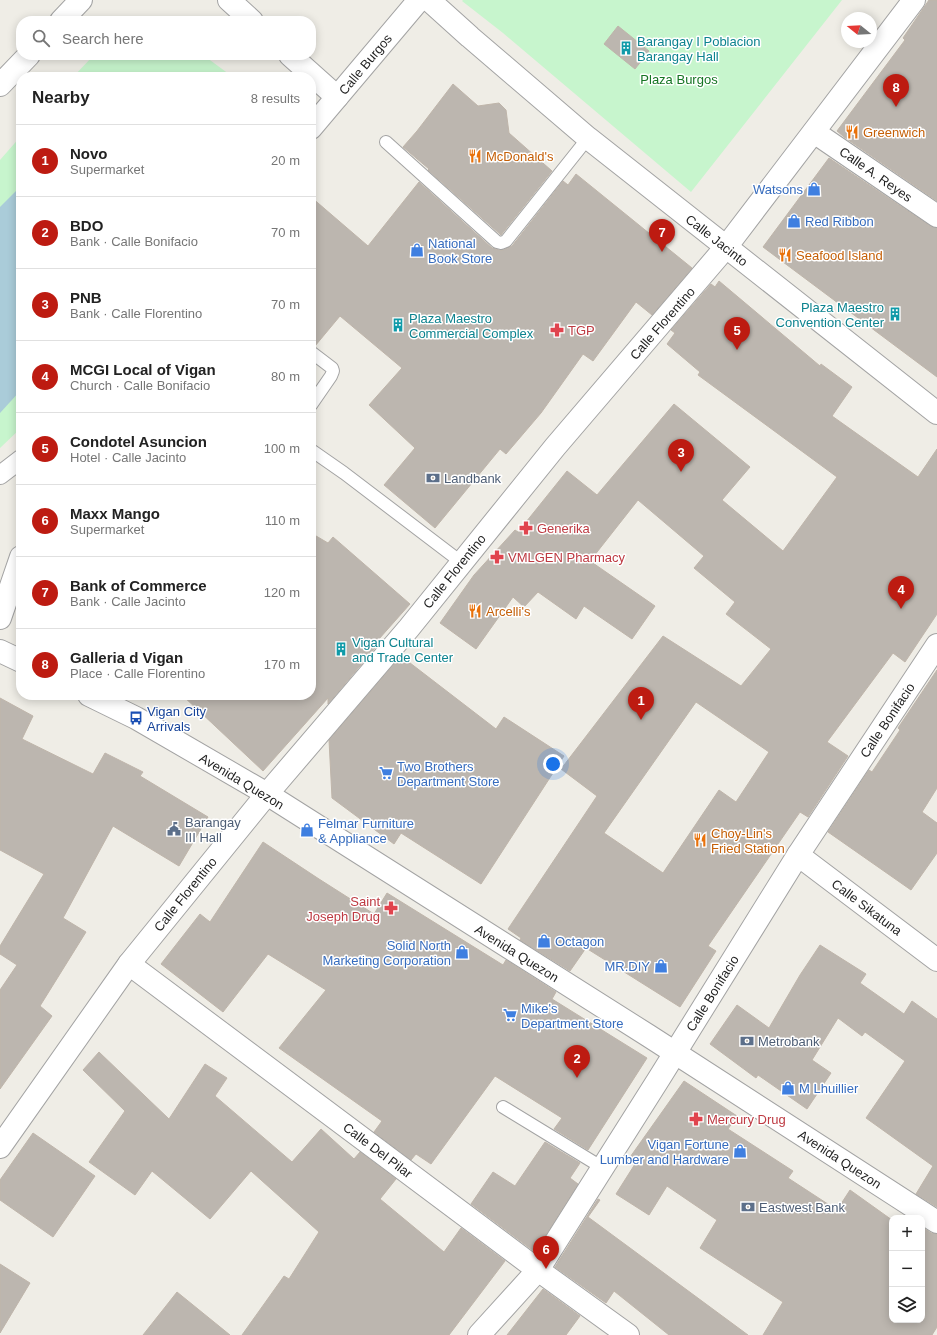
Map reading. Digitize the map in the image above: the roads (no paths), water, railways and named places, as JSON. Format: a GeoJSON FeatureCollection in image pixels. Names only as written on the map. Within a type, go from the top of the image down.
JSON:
{"type":"FeatureCollection","features":[{"type":"Feature","properties":{"kind":"street"},"geometry":{"type":"LineString","coordinates":[[66,16],[81,0]]}},
{"type":"Feature","properties":{"kind":"street"},"geometry":{"type":"LineString","coordinates":[[228,0],[246,16]]}},
{"type":"Feature","properties":{"kind":"street","name":"Calle Burgos"},"geometry":{"type":"LineString","coordinates":[[316,122],[419,0]]}},
{"type":"Feature","properties":{"kind":"street","name":"Calle Jacinto"},"geometry":{"type":"LineString","coordinates":[[429,0],[588,138],[937,413]]}},
{"type":"Feature","properties":{"kind":"street","name":"Calle Florentino"},"geometry":{"type":"LineString","coordinates":[[0,1147],[129,964],[267,794],[409,628],[555,447],[726,248],[914,0]]}},
{"type":"Feature","properties":{"kind":"street"},"geometry":{"type":"LineString","coordinates":[[0,85],[24,60]]}},
{"type":"Feature","properties":{"kind":"street"},"geometry":{"type":"LineString","coordinates":[[296,60],[309,72]]}},
{"type":"Feature","properties":{"kind":"street"},"geometry":{"type":"LineString","coordinates":[[316,78],[337,97]]}},
{"type":"Feature","properties":{"kind":"street","name":"Calle A. Reyes"},"geometry":{"type":"LineString","coordinates":[[814,132],[937,216]]}},
{"type":"Feature","properties":{"kind":"street"},"geometry":{"type":"LineString","coordinates":[[0,475],[16,463]]}},
{"type":"Feature","properties":{"kind":"street"},"geometry":{"type":"LineString","coordinates":[[0,618],[16,572]]}},
{"type":"Feature","properties":{"kind":"street","name":"Calle Bonifacio"},"geometry":{"type":"LineString","coordinates":[[479,1335],[538,1270],[676,1053],[798,854],[937,645]]}},
{"type":"Feature","properties":{"kind":"street"},"geometry":{"type":"LineString","coordinates":[[0,651],[16,659]]}},
{"type":"Feature","properties":{"kind":"street","name":"Avenida Quezon"},"geometry":{"type":"LineString","coordinates":[[99,700],[136,718],[267,794],[676,1053],[937,1222]]}},
{"type":"Feature","properties":{"kind":"street","name":"Calle Sikatuna"},"geometry":{"type":"LineString","coordinates":[[798,854],[937,960]]}},
{"type":"Feature","properties":{"kind":"street","name":"Calle Del Pilar"},"geometry":{"type":"LineString","coordinates":[[129,964],[538,1270],[628,1335]]}},
{"type":"Feature","properties":{"kind":"lane"},"geometry":{"type":"LineString","coordinates":[[386,142],[497,242],[501,243],[506,241],[588,138]]}},
{"type":"Feature","properties":{"kind":"lane"},"geometry":{"type":"LineString","coordinates":[[316,356],[332,368],[333,371],[316,398]]}},
{"type":"Feature","properties":{"kind":"lane"},"geometry":{"type":"LineString","coordinates":[[316,453],[461,562]]}},
{"type":"Feature","properties":{"kind":"lane"},"geometry":{"type":"LineString","coordinates":[[503,1107],[603,1168]]}},
{"type":"Feature","properties":{"kind":"water"},"geometry":{"type":"Polygon","coordinates":[[[16,191],[16,395],[0,413],[0,207],[16,191]]]}},
{"type":"Feature","properties":{"kind":"place","name":"Barangay I Poblacion Barangay Hall"},"geometry":{"type":"Point","coordinates":[626,48]}},
{"type":"Feature","properties":{"kind":"place","name":"Galleria d Vigan"},"geometry":{"type":"Point","coordinates":[896,107]}},
{"type":"Feature","properties":{"kind":"place","name":"Greenwich"},"geometry":{"type":"Point","coordinates":[852,132]}},
{"type":"Feature","properties":{"kind":"place","name":"McDonald's"},"geometry":{"type":"Point","coordinates":[475,156]}},
{"type":"Feature","properties":{"kind":"place","name":"Watsons"},"geometry":{"type":"Point","coordinates":[814,189]}},
{"type":"Feature","properties":{"kind":"place","name":"Red Ribbon"},"geometry":{"type":"Point","coordinates":[794,221]}},
{"type":"Feature","properties":{"kind":"place","name":"National Book Store"},"geometry":{"type":"Point","coordinates":[417,250]}},
{"type":"Feature","properties":{"kind":"place","name":"Bank of Commerce"},"geometry":{"type":"Point","coordinates":[662,252]}},
{"type":"Feature","properties":{"kind":"place","name":"Seafood Island"},"geometry":{"type":"Point","coordinates":[785,255]}},
{"type":"Feature","properties":{"kind":"place","name":"Plaza Maestro Convention Center"},"geometry":{"type":"Point","coordinates":[895,314]}},
{"type":"Feature","properties":{"kind":"place","name":"Plaza Maestro Commercial Complex"},"geometry":{"type":"Point","coordinates":[398,325]}},
{"type":"Feature","properties":{"kind":"place","name":"TGP"},"geometry":{"type":"Point","coordinates":[557,330]}},
{"type":"Feature","properties":{"kind":"place","name":"Condotel Asuncion"},"geometry":{"type":"Point","coordinates":[737,350]}},
{"type":"Feature","properties":{"kind":"place","name":"PNB"},"geometry":{"type":"Point","coordinates":[681,472]}},
{"type":"Feature","properties":{"kind":"place","name":"Landbank"},"geometry":{"type":"Point","coordinates":[433,478]}},
{"type":"Feature","properties":{"kind":"place","name":"Generika"},"geometry":{"type":"Point","coordinates":[526,528]}},
{"type":"Feature","properties":{"kind":"place","name":"VMLGEN Pharmacy"},"geometry":{"type":"Point","coordinates":[497,557]}},
{"type":"Feature","properties":{"kind":"place","name":"MCGI Local of Vigan"},"geometry":{"type":"Point","coordinates":[901,609]}},
{"type":"Feature","properties":{"kind":"place","name":"Arcelli's"},"geometry":{"type":"Point","coordinates":[475,611]}},
{"type":"Feature","properties":{"kind":"place","name":"Vigan Cultural and Trade Center"},"geometry":{"type":"Point","coordinates":[341,649]}},
{"type":"Feature","properties":{"kind":"place","name":"Vigan City Arrivals"},"geometry":{"type":"Point","coordinates":[136,718]}},
{"type":"Feature","properties":{"kind":"place","name":"Novo"},"geometry":{"type":"Point","coordinates":[641,720]}},
{"type":"Feature","properties":{"kind":"place","name":"Two Brothers Department Store"},"geometry":{"type":"Point","coordinates":[386,773]}},
{"type":"Feature","properties":{"kind":"place","name":"Barangay III Hall"},"geometry":{"type":"Point","coordinates":[174,829]}},
{"type":"Feature","properties":{"kind":"place","name":"Felmar Furniture & Appliance"},"geometry":{"type":"Point","coordinates":[307,830]}},
{"type":"Feature","properties":{"kind":"place","name":"Choy-Lin's Fried Station"},"geometry":{"type":"Point","coordinates":[700,840]}},
{"type":"Feature","properties":{"kind":"place","name":"Saint Joseph Drug"},"geometry":{"type":"Point","coordinates":[391,908]}},
{"type":"Feature","properties":{"kind":"place","name":"Octagon"},"geometry":{"type":"Point","coordinates":[544,941]}},
{"type":"Feature","properties":{"kind":"place","name":"Solid North Marketing Corporation"},"geometry":{"type":"Point","coordinates":[462,952]}},
{"type":"Feature","properties":{"kind":"place","name":"MR.DIY"},"geometry":{"type":"Point","coordinates":[661,966]}},
{"type":"Feature","properties":{"kind":"place","name":"Mike's Department Store"},"geometry":{"type":"Point","coordinates":[510,1015]}},
{"type":"Feature","properties":{"kind":"place","name":"Metrobank"},"geometry":{"type":"Point","coordinates":[747,1041]}},
{"type":"Feature","properties":{"kind":"place","name":"BDO"},"geometry":{"type":"Point","coordinates":[577,1078]}},
{"type":"Feature","properties":{"kind":"place","name":"M Lhuillier"},"geometry":{"type":"Point","coordinates":[788,1088]}},
{"type":"Feature","properties":{"kind":"place","name":"Mercury Drug"},"geometry":{"type":"Point","coordinates":[696,1119]}},
{"type":"Feature","properties":{"kind":"place","name":"Vigan Fortune Lumber and Hardware"},"geometry":{"type":"Point","coordinates":[740,1151]}},
{"type":"Feature","properties":{"kind":"place","name":"Eastwest Bank"},"geometry":{"type":"Point","coordinates":[748,1207]}},
{"type":"Feature","properties":{"kind":"place","name":"Maxx Mango"},"geometry":{"type":"Point","coordinates":[546,1269]}},
{"type":"Feature","properties":{"kind":"park label","name":"Plaza Burgos"},"geometry":{"type":"Point","coordinates":[679,79]}}]}
